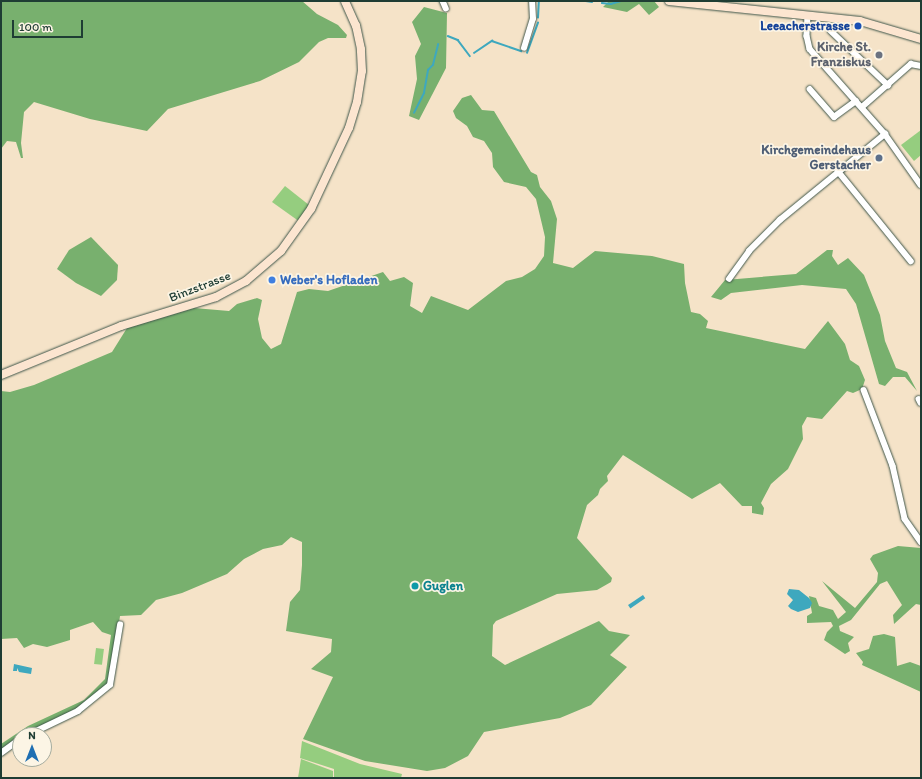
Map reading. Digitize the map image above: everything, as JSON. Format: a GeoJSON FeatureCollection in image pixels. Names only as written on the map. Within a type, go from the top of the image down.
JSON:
{"type":"FeatureCollection","features":[{"type":"Feature","properties":{"kind":"main road","name":"Binzstrasse"},"geometry":{"type":"LineString","coordinates":[[1,375],[121,326],[216,296],[246,281],[274,258],[299,228],[342,142],[357,102],[362,71],[359,37],[345,1]]}},
{"type":"Feature","properties":{"kind":"main road"},"geometry":{"type":"LineString","coordinates":[[669,1],[876,24],[921,39]]}},
{"type":"Feature","properties":{"kind":"street"},"geometry":{"type":"LineString","coordinates":[[443,1],[446,8]]}},
{"type":"Feature","properties":{"kind":"street"},"geometry":{"type":"LineString","coordinates":[[524,48],[533,19],[532,1]]}},
{"type":"Feature","properties":{"kind":"street"},"geometry":{"type":"LineString","coordinates":[[808,16],[807,36],[810,49],[885,134],[921,185]]}},
{"type":"Feature","properties":{"kind":"street"},"geometry":{"type":"LineString","coordinates":[[831,31],[888,85]]}},
{"type":"Feature","properties":{"kind":"street"},"geometry":{"type":"LineString","coordinates":[[862,107],[911,64],[921,66]]}},
{"type":"Feature","properties":{"kind":"street"},"geometry":{"type":"LineString","coordinates":[[810,89],[834,117],[856,101]]}},
{"type":"Feature","properties":{"kind":"street"},"geometry":{"type":"LineString","coordinates":[[729,279],[749,252],[780,220],[885,134]]}},
{"type":"Feature","properties":{"kind":"street"},"geometry":{"type":"LineString","coordinates":[[838,171],[911,261]]}},
{"type":"Feature","properties":{"kind":"street"},"geometry":{"type":"LineString","coordinates":[[864,390],[893,466],[905,519],[921,542]]}},
{"type":"Feature","properties":{"kind":"street"},"geometry":{"type":"LineString","coordinates":[[45,727],[78,711],[110,685],[120,625]]}},
{"type":"Feature","properties":{"kind":"street"},"geometry":{"type":"LineString","coordinates":[[1,753],[12,745]]}},
{"type":"Feature","properties":{"kind":"green space"},"geometry":{"type":"Polygon","coordinates":[[[1,1],[302,1],[317,14],[338,25],[347,35],[346,38],[328,38],[319,42],[299,62],[260,81],[168,109],[147,131],[90,119],[34,102],[24,112],[21,143],[23,158],[21,158],[16,142],[7,141],[1,149],[1,1]]]}},
{"type":"Feature","properties":{"kind":"green space"},"geometry":{"type":"Polygon","coordinates":[[[609,1],[654,1],[659,7],[649,15],[639,4],[627,12],[603,7],[609,1]]]}},
{"type":"Feature","properties":{"kind":"green space"},"geometry":{"type":"Polygon","coordinates":[[[424,7],[447,13],[446,68],[419,120],[409,116],[417,79],[415,56],[421,44],[412,22],[424,7]]]}},
{"type":"Feature","properties":{"kind":"green space"},"geometry":{"type":"Polygon","coordinates":[[[471,95],[482,110],[494,111],[531,172],[537,175],[540,187],[551,201],[557,219],[553,263],[573,268],[595,251],[652,256],[684,264],[685,283],[691,312],[700,314],[708,321],[706,328],[805,349],[828,321],[845,344],[850,360],[859,366],[865,380],[862,389],[853,393],[847,391],[822,419],[807,417],[802,426],[803,439],[788,469],[771,484],[761,503],[764,508],[763,515],[752,513],[752,506],[742,506],[720,483],[692,499],[623,455],[607,476],[608,481],[600,489],[598,495],[587,505],[577,538],[612,578],[611,582],[597,590],[557,594],[496,621],[493,625],[492,656],[505,665],[599,621],[609,631],[630,635],[610,655],[627,667],[591,705],[560,718],[484,732],[468,756],[445,768],[427,771],[365,761],[303,739],[333,677],[311,669],[331,652],[332,639],[286,631],[290,602],[300,590],[302,565],[302,542],[291,537],[282,545],[263,549],[244,559],[227,574],[182,593],[156,600],[141,615],[120,616],[110,685],[87,704],[42,727],[26,727],[84,700],[105,679],[111,635],[102,632],[93,622],[70,630],[70,640],[47,647],[33,644],[24,648],[17,638],[1,639],[1,391],[10,392],[34,385],[112,352],[127,328],[194,308],[229,311],[237,304],[257,298],[262,300],[258,319],[262,338],[271,349],[281,344],[297,292],[309,289],[328,291],[383,272],[390,281],[404,277],[413,283],[410,306],[422,313],[431,296],[468,310],[506,281],[522,277],[535,269],[544,256],[545,237],[536,199],[526,187],[504,182],[493,167],[492,153],[484,141],[473,137],[467,126],[456,118],[453,111],[462,98],[471,95]]]}},
{"type":"Feature","properties":{"kind":"green space"},"geometry":{"type":"Polygon","coordinates":[[[921,130],[921,155],[914,161],[901,145],[921,130]]]}},
{"type":"Feature","properties":{"kind":"green space"},"geometry":{"type":"Polygon","coordinates":[[[285,186],[309,205],[300,222],[272,202],[285,186]]]}},
{"type":"Feature","properties":{"kind":"green space"},"geometry":{"type":"Polygon","coordinates":[[[91,237],[118,265],[117,280],[101,296],[76,283],[57,269],[69,250],[91,237]]]}},
{"type":"Feature","properties":{"kind":"green space"},"geometry":{"type":"Polygon","coordinates":[[[827,250],[833,250],[832,256],[838,265],[848,258],[864,275],[880,315],[885,341],[896,368],[907,372],[917,391],[905,377],[893,377],[885,386],[879,384],[856,304],[846,289],[802,285],[731,293],[721,300],[711,297],[725,280],[796,274],[827,250]]]}},
{"type":"Feature","properties":{"kind":"green space"},"geometry":{"type":"Polygon","coordinates":[[[898,546],[921,548],[921,605],[916,604],[894,624],[893,615],[902,605],[887,581],[880,584],[851,620],[839,626],[840,631],[854,637],[848,643],[850,651],[845,654],[824,640],[827,632],[833,626],[831,622],[807,623],[807,616],[812,613],[809,596],[816,598],[819,606],[833,610],[838,619],[846,612],[822,581],[855,608],[877,582],[878,573],[870,559],[873,555],[898,546]]]}},
{"type":"Feature","properties":{"kind":"green space"},"geometry":{"type":"Polygon","coordinates":[[[884,634],[895,637],[897,666],[910,662],[921,666],[921,692],[862,665],[863,662],[856,653],[869,649],[873,636],[884,634]]]}},
{"type":"Feature","properties":{"kind":"green space"},"geometry":{"type":"Polygon","coordinates":[[[96,648],[104,649],[102,665],[94,664],[96,648]]]}},
{"type":"Feature","properties":{"kind":"green space"},"geometry":{"type":"Polygon","coordinates":[[[12,737],[12,745],[1,753],[1,744],[12,737]]]}},
{"type":"Feature","properties":{"kind":"green space"},"geometry":{"type":"Polygon","coordinates":[[[302,741],[360,764],[402,774],[401,778],[334,778],[334,769],[300,758],[302,741]]]}},
{"type":"Feature","properties":{"kind":"green space"},"geometry":{"type":"Polygon","coordinates":[[[301,759],[333,771],[333,778],[298,778],[301,759]]]}},
{"type":"Feature","properties":{"kind":"water"},"geometry":{"type":"Polygon","coordinates":[[[789,589],[799,590],[809,598],[812,603],[810,608],[798,612],[791,609],[788,606],[793,600],[787,594],[789,589]]]}},
{"type":"Feature","properties":{"kind":"water"},"geometry":{"type":"Polygon","coordinates":[[[643,595],[645,598],[630,608],[628,605],[643,595]]]}},
{"type":"Feature","properties":{"kind":"water"},"geometry":{"type":"Polygon","coordinates":[[[14,664],[32,668],[31,674],[19,672],[17,668],[17,671],[13,671],[14,664]]]}},
{"type":"Feature","properties":{"kind":"waterway"},"geometry":{"type":"LineString","coordinates":[[538,18],[539,1]]}},
{"type":"Feature","properties":{"kind":"waterway"},"geometry":{"type":"LineString","coordinates":[[586,1],[592,2]]}},
{"type":"Feature","properties":{"kind":"waterway"},"geometry":{"type":"LineString","coordinates":[[602,3],[611,4],[621,1]]}},
{"type":"Feature","properties":{"kind":"waterway"},"geometry":{"type":"LineString","coordinates":[[527,53],[538,23]]}},
{"type":"Feature","properties":{"kind":"waterway"},"geometry":{"type":"LineString","coordinates":[[448,36],[458,40],[470,56]]}},
{"type":"Feature","properties":{"kind":"waterway"},"geometry":{"type":"LineString","coordinates":[[474,53],[492,41],[521,51]]}},
{"type":"Feature","properties":{"kind":"waterway"},"geometry":{"type":"LineString","coordinates":[[414,113],[424,93],[428,70],[433,65],[438,45]]}},
{"type":"Feature","properties":{"kind":"place","name":"Leeacherstrasse"},"geometry":{"type":"Point","coordinates":[858,26]}},
{"type":"Feature","properties":{"kind":"place","name":"Kirche St. Franziskus"},"geometry":{"type":"Point","coordinates":[879,55]}},
{"type":"Feature","properties":{"kind":"place","name":"Kirchgemeindehaus Gerstacher"},"geometry":{"type":"Point","coordinates":[879,158]}},
{"type":"Feature","properties":{"kind":"place","name":"Weber's Hofladen"},"geometry":{"type":"Point","coordinates":[272,280]}},
{"type":"Feature","properties":{"kind":"place","name":"Guglen"},"geometry":{"type":"Point","coordinates":[415,586]}}]}
